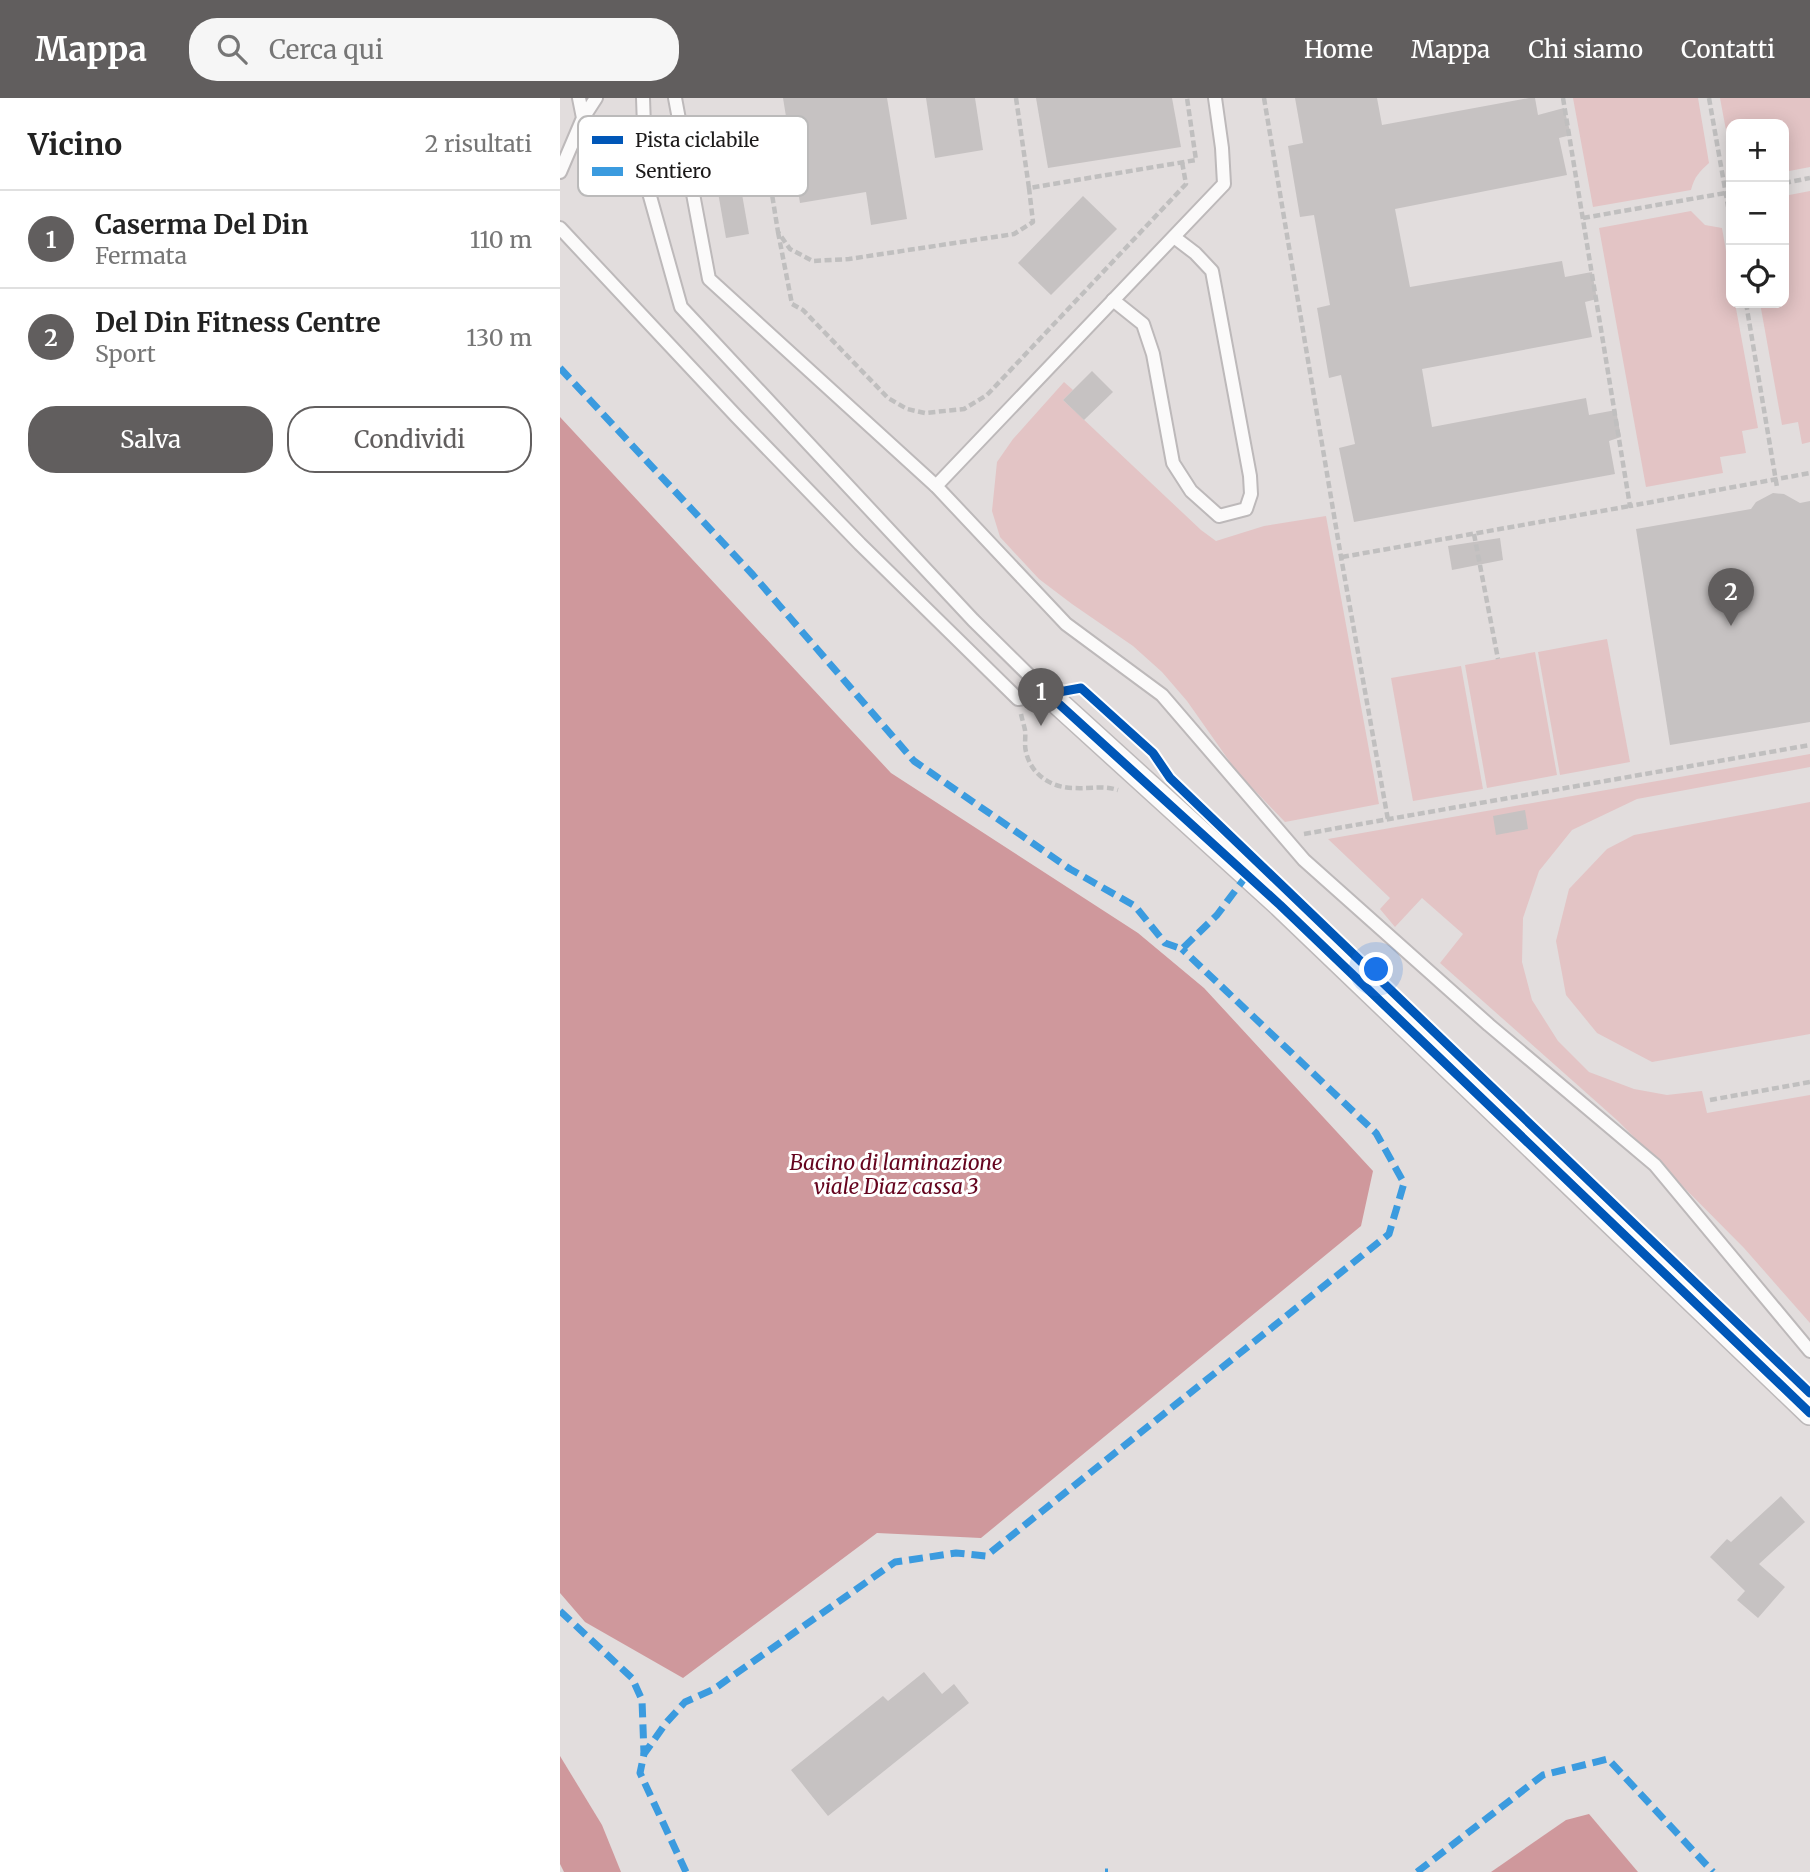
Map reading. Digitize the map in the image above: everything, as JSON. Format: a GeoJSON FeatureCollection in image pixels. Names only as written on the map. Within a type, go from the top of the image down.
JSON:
{"type":"FeatureCollection","features":[{"type":"Feature","properties":{"kind":"street"},"geometry":{"type":"LineString","coordinates":[[1048,694],[1280,905],[1810,1413]]}},
{"type":"Feature","properties":{"kind":"lane"},"geometry":{"type":"LineString","coordinates":[[579,98],[583,116]]}},
{"type":"Feature","properties":{"kind":"lane"},"geometry":{"type":"LineString","coordinates":[[584,116],[596,98]]}},
{"type":"Feature","properties":{"kind":"lane"},"geometry":{"type":"LineString","coordinates":[[643,98],[644,116]]}},
{"type":"Feature","properties":{"kind":"lane"},"geometry":{"type":"LineString","coordinates":[[675,98],[678,116]]}},
{"type":"Feature","properties":{"kind":"lane"},"geometry":{"type":"LineString","coordinates":[[936,486],[1224,184],[1223,148],[1215,98]]}},
{"type":"Feature","properties":{"kind":"lane"},"geometry":{"type":"LineString","coordinates":[[560,172],[578,130]]}},
{"type":"Feature","properties":{"kind":"lane"},"geometry":{"type":"LineString","coordinates":[[650,196],[681,307],[973,620],[1048,694]]}},
{"type":"Feature","properties":{"kind":"lane"},"geometry":{"type":"LineString","coordinates":[[693,196],[709,279],[936,486],[1066,624],[1163,695],[1304,860],[1479,1016],[1655,1165],[1810,1351]]}},
{"type":"Feature","properties":{"kind":"lane"},"geometry":{"type":"LineString","coordinates":[[560,228],[860,544],[1018,699],[1048,694]]}},
{"type":"Feature","properties":{"kind":"lane"},"geometry":{"type":"LineString","coordinates":[[1113,300],[1143,324],[1153,354],[1173,463],[1191,491],[1219,516],[1245,509],[1251,495],[1250,476],[1212,271],[1174,237]]}},
{"type":"Feature","properties":{"kind":"path"},"geometry":{"type":"LineString","coordinates":[[778,232],[790,249],[813,261],[849,259],[1014,234],[1033,222],[1016,98]]}},
{"type":"Feature","properties":{"kind":"path"},"geometry":{"type":"LineString","coordinates":[[1029,188],[1196,160],[1186,98]]}},
{"type":"Feature","properties":{"kind":"path"},"geometry":{"type":"LineString","coordinates":[[1264,98],[1388,820]]}},
{"type":"Feature","properties":{"kind":"path"},"geometry":{"type":"LineString","coordinates":[[1563,98],[1630,506]]}},
{"type":"Feature","properties":{"kind":"path"},"geometry":{"type":"LineString","coordinates":[[1709,98],[1727,182]]}},
{"type":"Feature","properties":{"kind":"path"},"geometry":{"type":"LineString","coordinates":[[772,196],[792,304],[803,310],[888,398],[907,409],[925,413],[964,409],[987,395],[1186,184],[1182,162]]}},
{"type":"Feature","properties":{"kind":"path"},"geometry":{"type":"LineString","coordinates":[[1789,182],[1810,178]]}},
{"type":"Feature","properties":{"kind":"path"},"geometry":{"type":"LineString","coordinates":[[1583,218],[1726,193]]}},
{"type":"Feature","properties":{"kind":"path"},"geometry":{"type":"LineString","coordinates":[[1746,308],[1777,487]]}},
{"type":"Feature","properties":{"kind":"path"},"geometry":{"type":"LineString","coordinates":[[1341,557],[1810,473]]}},
{"type":"Feature","properties":{"kind":"path"},"geometry":{"type":"LineString","coordinates":[[1474,534],[1498,659]]}},
{"type":"Feature","properties":{"kind":"path"},"geometry":{"type":"LineString","coordinates":[[1285,838],[1810,745]]}},
{"type":"Feature","properties":{"kind":"path"},"geometry":{"type":"LineString","coordinates":[[1710,1100],[1810,1082]]}},
{"type":"Feature","properties":{"kind":"shaded area"},"geometry":{"type":"Polygon","coordinates":[[[1573,98],[1698,98],[1709,163],[1694,181],[1691,190],[1593,207],[1573,98]]]}},
{"type":"Feature","properties":{"kind":"shaded area"},"geometry":{"type":"Polygon","coordinates":[[[1720,98],[1810,98],[1810,167],[1789,171],[1789,119],[1726,119],[1726,130],[1720,98]]]}},
{"type":"Feature","properties":{"kind":"shaded area"},"geometry":{"type":"Polygon","coordinates":[[[1810,191],[1810,442],[1802,444],[1798,422],[1782,425],[1761,308],[1789,308],[1789,195],[1810,191]]]}},
{"type":"Feature","properties":{"kind":"shaded area"},"geometry":{"type":"Polygon","coordinates":[[[1691,211],[1705,225],[1722,228],[1726,251],[1726,308],[1736,308],[1758,428],[1742,431],[1746,453],[1720,457],[1723,473],[1646,487],[1599,228],[1691,211]]]}},
{"type":"Feature","properties":{"kind":"shaded area"},"geometry":{"type":"Polygon","coordinates":[[[1064,382],[1073,390],[1063,400],[1216,541],[1264,526],[1326,516],[1379,804],[1285,822],[1237,772],[1187,701],[1162,672],[1133,646],[1039,579],[1000,537],[992,511],[997,462],[1013,439],[1064,382]]]}},
{"type":"Feature","properties":{"kind":"shaded area"},"geometry":{"type":"Polygon","coordinates":[[[1607,639],[1630,762],[1560,775],[1538,652],[1607,639]]]}},
{"type":"Feature","properties":{"kind":"shaded area"},"geometry":{"type":"Polygon","coordinates":[[[1535,652],[1557,775],[1487,788],[1465,665],[1535,652]]]}},
{"type":"Feature","properties":{"kind":"shaded area"},"geometry":{"type":"Polygon","coordinates":[[[1461,666],[1483,789],[1413,801],[1391,678],[1461,666]]]}},
{"type":"Feature","properties":{"kind":"shaded area"},"geometry":{"type":"Polygon","coordinates":[[[1810,754],[1810,767],[1637,799],[1572,830],[1539,871],[1523,918],[1522,962],[1532,1000],[1558,1041],[1589,1072],[1634,1089],[1667,1095],[1702,1091],[1707,1113],[1810,1095],[1810,1323],[1744,1248],[1618,1121],[1440,963],[1463,934],[1422,898],[1395,927],[1380,909],[1390,898],[1328,839],[1810,754]]]}},
{"type":"Feature","properties":{"kind":"shaded area"},"geometry":{"type":"Polygon","coordinates":[[[1810,802],[1810,1034],[1652,1062],[1597,1033],[1566,995],[1556,941],[1569,889],[1607,849],[1634,835],[1810,802]]]}},
{"type":"Feature","properties":{"kind":"water","name":"Bacino di laminazione viale Diaz cassa 3"},"geometry":{"type":"Polygon","coordinates":[[[560,417],[891,773],[1138,933],[1204,988],[1373,1171],[1361,1226],[981,1538],[877,1533],[683,1678],[585,1622],[560,1593],[560,417]]]}},
{"type":"Feature","properties":{"kind":"water"},"geometry":{"type":"Polygon","coordinates":[[[560,1756],[602,1825],[621,1872],[564,1872],[560,1864],[560,1756]]]}},
{"type":"Feature","properties":{"kind":"water"},"geometry":{"type":"Polygon","coordinates":[[[1589,1814],[1638,1872],[1491,1872],[1566,1820],[1589,1814]]]}},
{"type":"Feature","properties":{"kind":"building"},"geometry":{"type":"Polygon","coordinates":[[[783,98],[887,98],[907,219],[871,225],[866,192],[800,203],[799,196],[808,196],[808,116],[786,116],[783,98]]]}},
{"type":"Feature","properties":{"kind":"building"},"geometry":{"type":"Polygon","coordinates":[[[926,98],[975,98],[983,150],[935,158],[926,98]]]}},
{"type":"Feature","properties":{"kind":"building"},"geometry":{"type":"Polygon","coordinates":[[[1036,98],[1172,98],[1181,147],[1048,168],[1036,98]]]}},
{"type":"Feature","properties":{"kind":"building"},"geometry":{"type":"Polygon","coordinates":[[[1295,98],[1377,98],[1382,125],[1529,98],[1535,98],[1538,115],[1564,108],[1571,135],[1559,138],[1567,175],[1395,209],[1410,287],[1562,261],[1565,277],[1592,272],[1597,299],[1585,302],[1592,337],[1422,369],[1432,427],[1586,398],[1589,415],[1616,410],[1621,437],[1609,441],[1615,474],[1354,522],[1339,448],[1355,444],[1341,375],[1329,378],[1317,308],[1330,305],[1314,215],[1300,217],[1288,146],[1303,143],[1295,98]]]}},
{"type":"Feature","properties":{"kind":"building"},"geometry":{"type":"Polygon","coordinates":[[[719,196],[742,196],[749,234],[726,238],[719,196]]]}},
{"type":"Feature","properties":{"kind":"building"},"geometry":{"type":"Polygon","coordinates":[[[1083,196],[1117,229],[1051,295],[1018,263],[1083,196]]]}},
{"type":"Feature","properties":{"kind":"building"},"geometry":{"type":"Polygon","coordinates":[[[1092,371],[1113,392],[1084,420],[1063,400],[1092,371]]]}},
{"type":"Feature","properties":{"kind":"building"},"geometry":{"type":"Polygon","coordinates":[[[1773,493],[1784,494],[1800,503],[1810,501],[1810,722],[1670,745],[1636,529],[1751,509],[1756,502],[1773,493]]]}},
{"type":"Feature","properties":{"kind":"building"},"geometry":{"type":"Polygon","coordinates":[[[1500,538],[1503,560],[1452,570],[1448,546],[1500,538]]]}},
{"type":"Feature","properties":{"kind":"building"},"geometry":{"type":"Polygon","coordinates":[[[1525,810],[1528,829],[1496,835],[1493,816],[1525,810]]]}},
{"type":"Feature","properties":{"kind":"building"},"geometry":{"type":"Polygon","coordinates":[[[1781,1496],[1805,1522],[1759,1564],[1785,1587],[1758,1618],[1737,1600],[1745,1591],[1710,1557],[1727,1539],[1731,1542],[1781,1496]]]}},
{"type":"Feature","properties":{"kind":"building"},"geometry":{"type":"Polygon","coordinates":[[[924,1672],[942,1694],[954,1684],[969,1703],[828,1816],[791,1770],[883,1696],[888,1701],[924,1672]]]}},
{"type":"Feature","properties":{"kind":"marked path"},"geometry":{"type":"LineString","coordinates":[[560,368],[753,575],[914,761],[1070,869],[1135,906],[1165,943],[1182,949],[1217,915],[1247,875]]}},
{"type":"Feature","properties":{"kind":"marked path"},"geometry":{"type":"LineString","coordinates":[[686,1872],[640,1773],[644,1754],[685,1702],[714,1689],[895,1562],[956,1553],[986,1556],[1389,1234],[1404,1183],[1376,1133],[1182,949]]}},
{"type":"Feature","properties":{"kind":"marked path"},"geometry":{"type":"LineString","coordinates":[[560,1611],[632,1678],[642,1700],[644,1754]]}},
{"type":"Feature","properties":{"kind":"marked path"},"geometry":{"type":"LineString","coordinates":[[1417,1872],[1543,1775],[1608,1759],[1713,1872]]}},
{"type":"Feature","properties":{"kind":"cycle path"},"geometry":{"type":"LineString","coordinates":[[1048,694],[1081,688],[1153,753],[1170,778],[1810,1393]]}},
{"type":"Feature","properties":{"kind":"cycle path"},"geometry":{"type":"LineString","coordinates":[[1048,694],[1280,905],[1810,1413]]}},
{"type":"Feature","properties":{"kind":"place","name":"Del Din Fitness Centre"},"geometry":{"type":"Point","coordinates":[1731,626]}},
{"type":"Feature","properties":{"kind":"place","name":"Caserma Del Din"},"geometry":{"type":"Point","coordinates":[1041,726]}}]}
